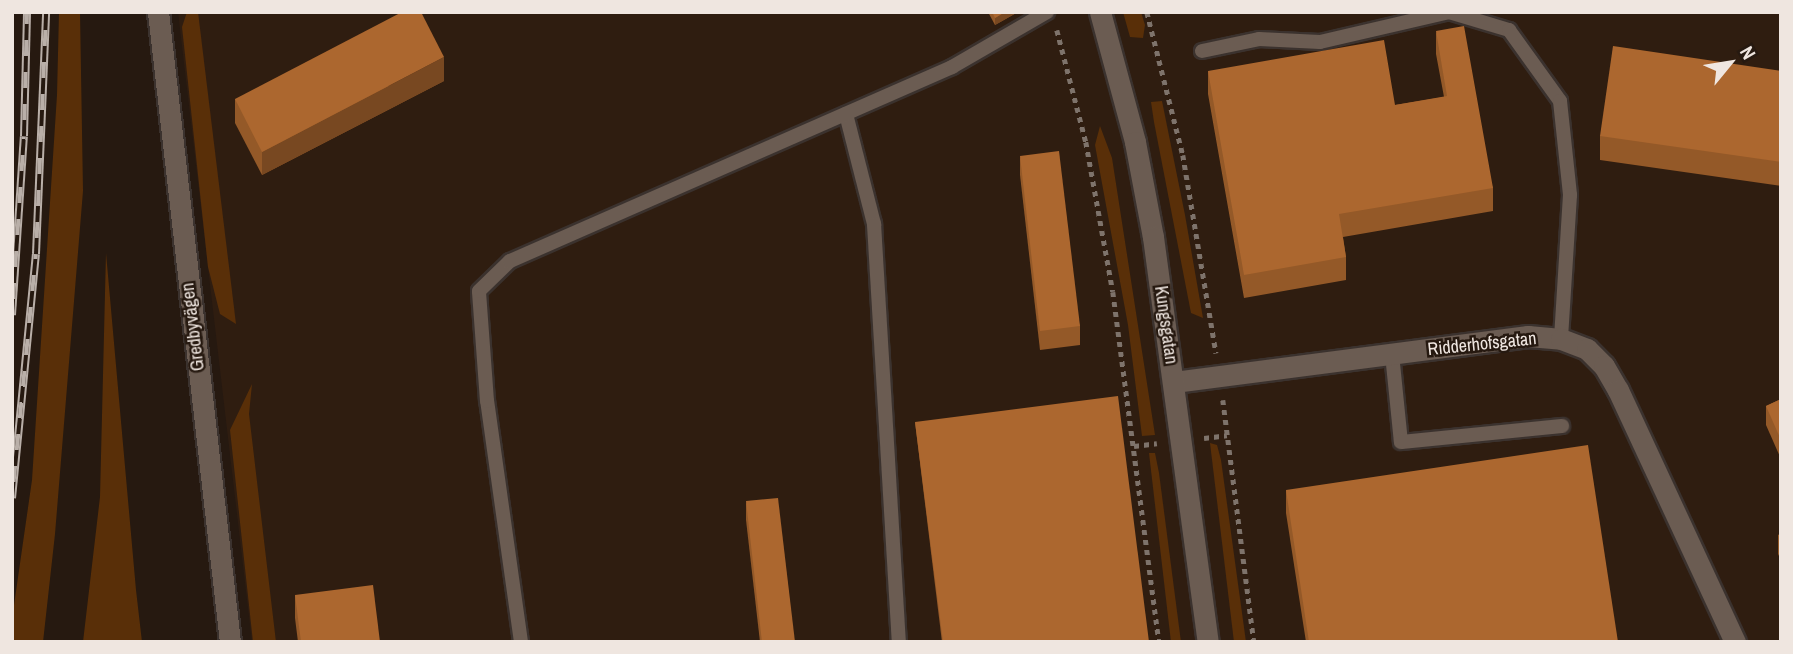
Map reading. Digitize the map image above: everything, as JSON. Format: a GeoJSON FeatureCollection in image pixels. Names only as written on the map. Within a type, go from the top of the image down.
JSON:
{"type":"FeatureCollection","features":[{"type":"Feature","properties":{"kind":"street","name":"Gredbyvägen"},"geometry":{"type":"LineString","coordinates":[[158,12],[230,642]]}},
{"type":"Feature","properties":{"kind":"street","name":"Kungsgatan"},"geometry":{"type":"LineString","coordinates":[[1100,12],[1135,142],[1153,237],[1208,642]]}},
{"type":"Feature","properties":{"kind":"street","name":"Ridderhofsgatan"},"geometry":{"type":"LineString","coordinates":[[1174,382],[1528,336],[1562,339],[1587,349],[1604,366],[1618,390],[1735,642]]}},
{"type":"Feature","properties":{"kind":"lane"},"geometry":{"type":"LineString","coordinates":[[521,642],[487,401],[480,291],[510,261],[952,67],[1048,12]]}},
{"type":"Feature","properties":{"kind":"lane"},"geometry":{"type":"LineString","coordinates":[[1202,51],[1259,39],[1320,41],[1449,12],[1508,30],[1560,101],[1570,195],[1562,339]]}},
{"type":"Feature","properties":{"kind":"lane"},"geometry":{"type":"LineString","coordinates":[[846,114],[874,224],[899,642]]}},
{"type":"Feature","properties":{"kind":"lane"},"geometry":{"type":"LineString","coordinates":[[1392,354],[1401,442],[1562,426]]}},
{"type":"Feature","properties":{"kind":"path"},"geometry":{"type":"LineString","coordinates":[[1147,12],[1188,179],[1219,376],[1254,642]]}},
{"type":"Feature","properties":{"kind":"path"},"geometry":{"type":"LineString","coordinates":[[1056,25],[1080,116],[1113,292],[1159,642]]}},
{"type":"Feature","properties":{"kind":"shaded area"},"geometry":{"type":"Polygon","coordinates":[[[59,12],[80,12],[83,191],[55,534],[43,642],[12,642],[12,619],[32,480],[57,95],[59,12]]]}},
{"type":"Feature","properties":{"kind":"shaded area"},"geometry":{"type":"Polygon","coordinates":[[[178,12],[1781,12],[1781,642],[252,642],[178,12]]]}},
{"type":"Feature","properties":{"kind":"shaded area"},"geometry":{"type":"Polygon","coordinates":[[[187,12],[198,12],[236,324],[220,314],[208,267],[182,27],[187,12]]]}},
{"type":"Feature","properties":{"kind":"shaded area"},"geometry":{"type":"Polygon","coordinates":[[[1123,12],[1141,12],[1145,25],[1143,38],[1130,37],[1123,12]]]}},
{"type":"Feature","properties":{"kind":"shaded area"},"geometry":{"type":"Polygon","coordinates":[[[1162,101],[1203,318],[1191,313],[1154,122],[1151,102],[1162,101]]]}},
{"type":"Feature","properties":{"kind":"shaded area"},"geometry":{"type":"Polygon","coordinates":[[[1100,126],[1112,158],[1155,435],[1142,436],[1128,325],[1095,145],[1100,126]]]}},
{"type":"Feature","properties":{"kind":"shaded area"},"geometry":{"type":"Polygon","coordinates":[[[106,253],[142,642],[83,642],[100,497],[106,253]]]}},
{"type":"Feature","properties":{"kind":"shaded area"},"geometry":{"type":"Polygon","coordinates":[[[252,384],[249,414],[276,642],[253,642],[230,430],[252,384]]]}},
{"type":"Feature","properties":{"kind":"shaded area"},"geometry":{"type":"Polygon","coordinates":[[[1210,443],[1217,445],[1221,460],[1246,642],[1234,642],[1210,443]]]}},
{"type":"Feature","properties":{"kind":"shaded area"},"geometry":{"type":"Polygon","coordinates":[[[1149,453],[1155,453],[1159,473],[1181,642],[1171,642],[1149,453]]]}},
{"type":"Feature","properties":{"kind":"building"},"geometry":{"type":"Polygon","coordinates":[[[402,12],[421,12],[444,57],[262,152],[235,99],[402,12]]]}},
{"type":"Feature","properties":{"kind":"building"},"geometry":{"type":"Polygon","coordinates":[[[992,12],[1005,12],[995,18],[992,12]]]}},
{"type":"Feature","properties":{"kind":"building"},"geometry":{"type":"Polygon","coordinates":[[[1464,26],[1493,188],[1339,214],[1346,257],[1244,275],[1208,71],[1384,40],[1395,105],[1447,96],[1436,31],[1464,26]]]}},
{"type":"Feature","properties":{"kind":"building"},"geometry":{"type":"Polygon","coordinates":[[[1613,46],[1781,71],[1781,162],[1600,136],[1613,46]]]}},
{"type":"Feature","properties":{"kind":"building"},"geometry":{"type":"Polygon","coordinates":[[[1059,151],[1080,326],[1040,331],[1020,156],[1059,151]]]}},
{"type":"Feature","properties":{"kind":"building"},"geometry":{"type":"Polygon","coordinates":[[[1118,396],[1149,642],[943,642],[915,422],[1118,396]]]}},
{"type":"Feature","properties":{"kind":"building"},"geometry":{"type":"Polygon","coordinates":[[[1781,399],[1781,440],[1766,406],[1781,399]]]}},
{"type":"Feature","properties":{"kind":"building"},"geometry":{"type":"Polygon","coordinates":[[[1588,445],[1618,642],[1309,642],[1286,490],[1588,445]]]}},
{"type":"Feature","properties":{"kind":"building"},"geometry":{"type":"Polygon","coordinates":[[[778,498],[795,642],[762,642],[746,501],[778,498]]]}},
{"type":"Feature","properties":{"kind":"building"},"geometry":{"type":"Polygon","coordinates":[[[373,585],[380,642],[301,642],[295,595],[373,585]]]}},
{"type":"Feature","properties":{"kind":"railway"},"geometry":{"type":"LineString","coordinates":[[12,315],[24,136],[27,12]]}},
{"type":"Feature","properties":{"kind":"railway"},"geometry":{"type":"LineString","coordinates":[[12,498],[36,254],[46,12]]}}]}
